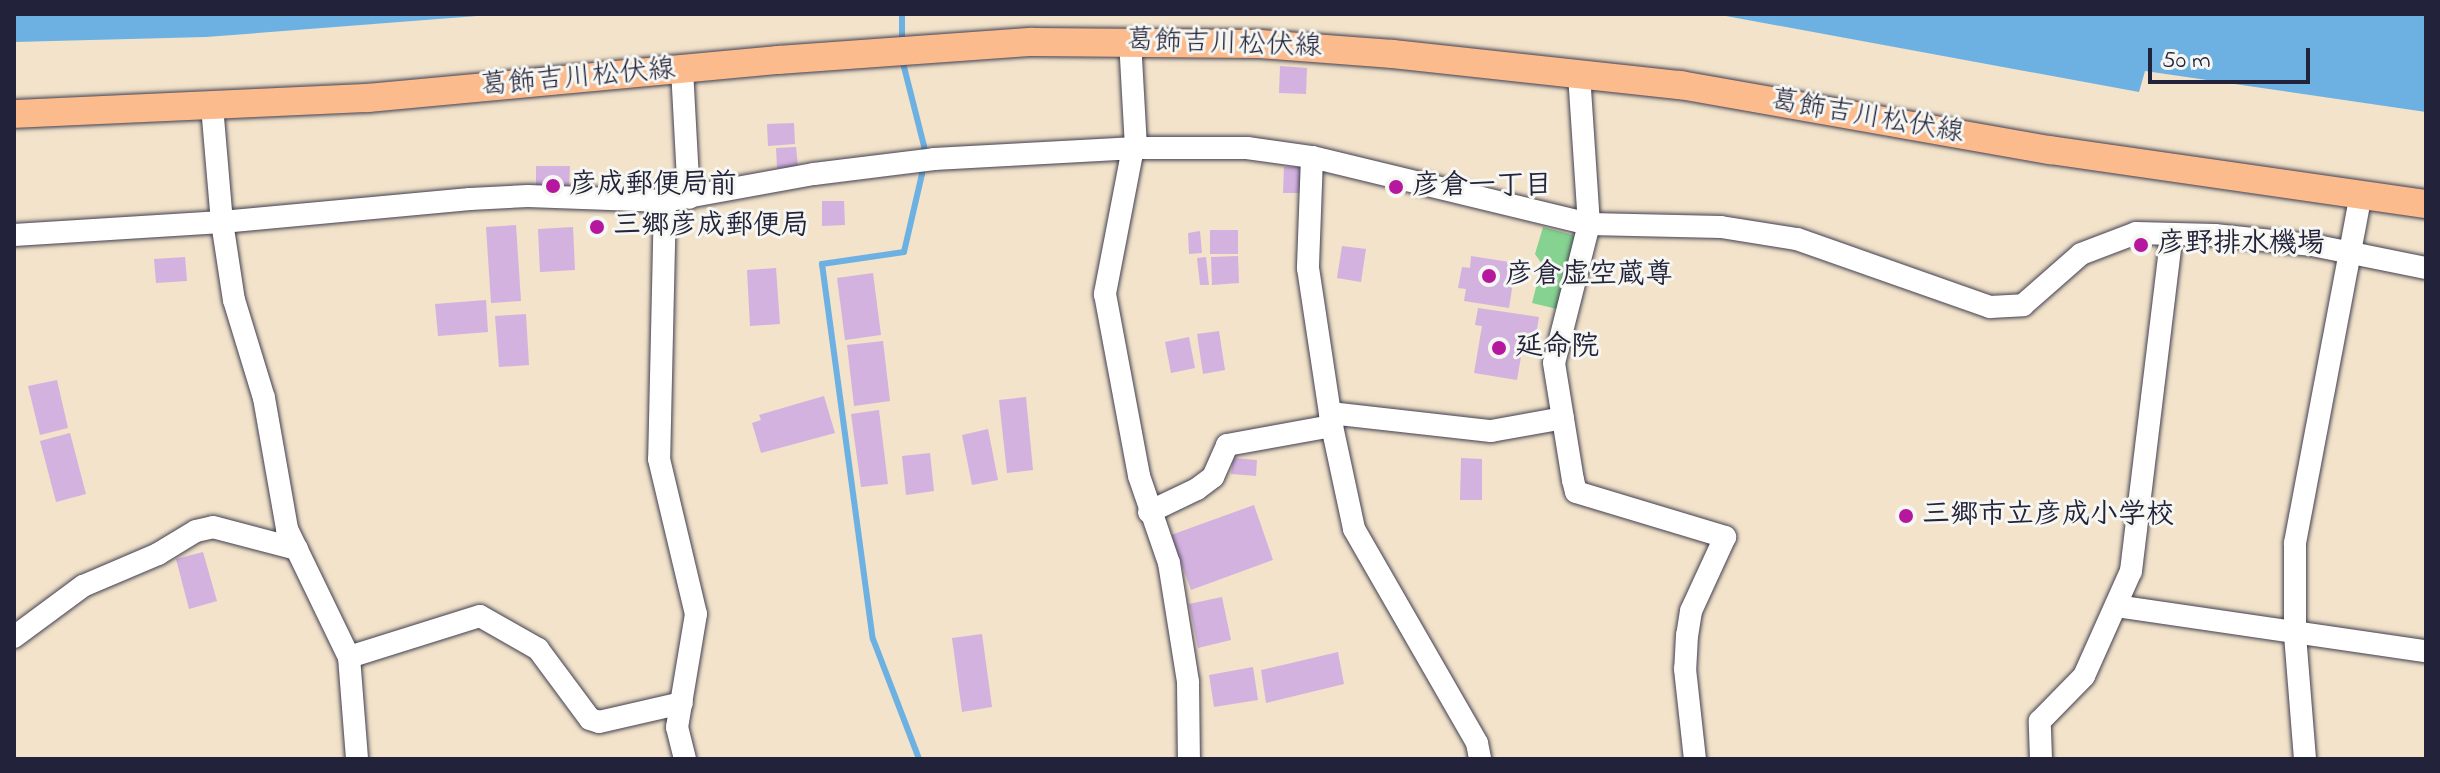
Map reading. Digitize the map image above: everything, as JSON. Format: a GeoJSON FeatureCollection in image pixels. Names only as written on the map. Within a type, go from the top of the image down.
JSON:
{"type":"FeatureCollection","features":[{"type":"Feature","properties":{"kind":"main road","name":"葛飾吉川松伏線"},"geometry":{"type":"LineString","coordinates":[[14,114],[368,98],[913,49],[1130,40],[1378,53],[1680,85],[2050,150],[2426,204]]}},
{"type":"Feature","properties":{"kind":"street"},"geometry":{"type":"LineString","coordinates":[[1130,40],[1134,148],[1105,294],[1149,512],[1169,563],[1184,653],[1190,713],[1189,759]]}},
{"type":"Feature","properties":{"kind":"street"},"geometry":{"type":"LineString","coordinates":[[682,69],[689,198]]}},
{"type":"Feature","properties":{"kind":"street"},"geometry":{"type":"LineString","coordinates":[[1579,74],[1589,224],[1555,349],[1563,418],[1576,492],[1725,537],[1691,611],[1687,635],[1685,669],[1695,759]]}},
{"type":"Feature","properties":{"kind":"street"},"geometry":{"type":"LineString","coordinates":[[212,106],[222,222],[234,300],[264,398],[287,529],[349,657],[357,759]]}},
{"type":"Feature","properties":{"kind":"street"},"geometry":{"type":"LineString","coordinates":[[14,235],[222,222],[499,197],[665,201],[814,174],[897,163],[1134,148],[1247,148],[1312,157],[1589,224],[1721,227],[1797,239],[1990,307],[2023,305],[2073,260],[2110,241],[2136,233],[2350,251],[2426,268]]}},
{"type":"Feature","properties":{"kind":"street"},"geometry":{"type":"LineString","coordinates":[[1312,157],[1308,268],[1331,420],[1354,529],[1477,743],[1480,759]]}},
{"type":"Feature","properties":{"kind":"street"},"geometry":{"type":"LineString","coordinates":[[2305,759],[2295,634],[2295,543],[2361,195]]}},
{"type":"Feature","properties":{"kind":"street"},"geometry":{"type":"LineString","coordinates":[[665,201],[659,459],[661,479],[696,614],[677,727],[685,759]]}},
{"type":"Feature","properties":{"kind":"street"},"geometry":{"type":"LineString","coordinates":[[2041,759],[2040,721],[2084,676],[2131,571],[2172,234]]}},
{"type":"Feature","properties":{"kind":"street"},"geometry":{"type":"LineString","coordinates":[[1149,512],[1197,489],[1213,477],[1227,445],[1331,420],[1491,431],[1563,418]]}},
{"type":"Feature","properties":{"kind":"street"},"geometry":{"type":"LineString","coordinates":[[14,637],[101,576],[158,554],[196,531],[213,527],[297,549]]}},
{"type":"Feature","properties":{"kind":"street"},"geometry":{"type":"LineString","coordinates":[[2116,606],[2426,651]]}},
{"type":"Feature","properties":{"kind":"street"},"geometry":{"type":"LineString","coordinates":[[349,657],[480,616],[538,649],[590,719],[599,722],[682,703]]}},
{"type":"Feature","properties":{"kind":"green space"},"geometry":{"type":"Polygon","coordinates":[[[1543,227],[1573,235],[1576,240],[1557,309],[1532,303],[1542,264],[1535,254],[1543,227]]]}},
{"type":"Feature","properties":{"kind":"water"},"geometry":{"type":"Polygon","coordinates":[[[14,14],[503,14],[206,37],[14,42],[14,14]]]}},
{"type":"Feature","properties":{"kind":"water"},"geometry":{"type":"Polygon","coordinates":[[[1715,14],[2426,14],[2426,112],[2145,71],[2139,92],[1715,14]]]}},
{"type":"Feature","properties":{"kind":"building"},"geometry":{"type":"Polygon","coordinates":[[[1280,66],[1307,68],[1306,94],[1279,93],[1280,66]]]}},
{"type":"Feature","properties":{"kind":"building"},"geometry":{"type":"Polygon","coordinates":[[[794,123],[795,144],[768,146],[767,124],[794,123]]]}},
{"type":"Feature","properties":{"kind":"building"},"geometry":{"type":"Polygon","coordinates":[[[796,147],[798,167],[777,168],[776,148],[796,147]]]}},
{"type":"Feature","properties":{"kind":"building"},"geometry":{"type":"Polygon","coordinates":[[[536,166],[570,166],[569,186],[536,186],[536,166]]]}},
{"type":"Feature","properties":{"kind":"building"},"geometry":{"type":"Polygon","coordinates":[[[1284,167],[1302,167],[1300,193],[1283,193],[1284,167]]]}},
{"type":"Feature","properties":{"kind":"building"},"geometry":{"type":"Polygon","coordinates":[[[822,201],[844,201],[845,225],[822,226],[822,201]]]}},
{"type":"Feature","properties":{"kind":"building"},"geometry":{"type":"Polygon","coordinates":[[[516,225],[521,301],[491,303],[486,227],[516,225]]]}},
{"type":"Feature","properties":{"kind":"building"},"geometry":{"type":"Polygon","coordinates":[[[573,227],[575,270],[540,272],[538,229],[573,227]]]}},
{"type":"Feature","properties":{"kind":"building"},"geometry":{"type":"Polygon","coordinates":[[[1210,230],[1238,230],[1238,254],[1210,254],[1210,230]]]}},
{"type":"Feature","properties":{"kind":"building"},"geometry":{"type":"Polygon","coordinates":[[[1200,231],[1202,253],[1189,254],[1188,233],[1200,231]]]}},
{"type":"Feature","properties":{"kind":"building"},"geometry":{"type":"Polygon","coordinates":[[[1342,246],[1366,249],[1361,282],[1337,278],[1342,246]]]}},
{"type":"Feature","properties":{"kind":"building"},"geometry":{"type":"Polygon","coordinates":[[[1238,256],[1239,283],[1212,285],[1211,257],[1238,256]]]}},
{"type":"Feature","properties":{"kind":"building"},"geometry":{"type":"Polygon","coordinates":[[[1471,256],[1516,263],[1509,308],[1464,301],[1466,289],[1458,288],[1462,267],[1470,268],[1471,256]]]}},
{"type":"Feature","properties":{"kind":"building"},"geometry":{"type":"Polygon","coordinates":[[[185,257],[187,281],[156,283],[154,259],[185,257]]]}},
{"type":"Feature","properties":{"kind":"building"},"geometry":{"type":"Polygon","coordinates":[[[1206,257],[1209,285],[1200,285],[1197,258],[1206,257]]]}},
{"type":"Feature","properties":{"kind":"building"},"geometry":{"type":"Polygon","coordinates":[[[776,268],[780,324],[750,326],[747,270],[776,268]]]}},
{"type":"Feature","properties":{"kind":"building"},"geometry":{"type":"Polygon","coordinates":[[[873,273],[881,335],[845,340],[837,278],[873,273]]]}},
{"type":"Feature","properties":{"kind":"building"},"geometry":{"type":"Polygon","coordinates":[[[486,300],[488,332],[438,336],[435,304],[486,300]]]}},
{"type":"Feature","properties":{"kind":"building"},"geometry":{"type":"Polygon","coordinates":[[[1478,308],[1539,317],[1534,347],[1523,345],[1517,380],[1474,373],[1482,326],[1475,325],[1478,308]]]}},
{"type":"Feature","properties":{"kind":"building"},"geometry":{"type":"Polygon","coordinates":[[[526,314],[529,365],[499,367],[495,316],[526,314]]]}},
{"type":"Feature","properties":{"kind":"building"},"geometry":{"type":"Polygon","coordinates":[[[1219,331],[1225,370],[1203,374],[1197,334],[1219,331]]]}},
{"type":"Feature","properties":{"kind":"building"},"geometry":{"type":"Polygon","coordinates":[[[1189,337],[1195,368],[1171,373],[1165,342],[1189,337]]]}},
{"type":"Feature","properties":{"kind":"building"},"geometry":{"type":"Polygon","coordinates":[[[883,341],[890,401],[854,406],[847,345],[883,341]]]}},
{"type":"Feature","properties":{"kind":"building"},"geometry":{"type":"Polygon","coordinates":[[[57,380],[68,428],[40,435],[28,386],[57,380]]]}},
{"type":"Feature","properties":{"kind":"building"},"geometry":{"type":"Polygon","coordinates":[[[824,396],[835,433],[761,453],[752,423],[761,420],[759,415],[824,396]]]}},
{"type":"Feature","properties":{"kind":"building"},"geometry":{"type":"Polygon","coordinates":[[[1026,397],[1033,470],[1007,473],[999,400],[1026,397]]]}},
{"type":"Feature","properties":{"kind":"building"},"geometry":{"type":"Polygon","coordinates":[[[879,410],[888,484],[861,487],[851,414],[879,410]]]}},
{"type":"Feature","properties":{"kind":"building"},"geometry":{"type":"Polygon","coordinates":[[[988,429],[998,480],[972,485],[962,435],[988,429]]]}},
{"type":"Feature","properties":{"kind":"building"},"geometry":{"type":"Polygon","coordinates":[[[70,433],[86,494],[56,502],[40,441],[70,433]]]}},
{"type":"Feature","properties":{"kind":"building"},"geometry":{"type":"Polygon","coordinates":[[[930,453],[934,491],[906,495],[902,456],[930,453]]]}},
{"type":"Feature","properties":{"kind":"building"},"geometry":{"type":"Polygon","coordinates":[[[1233,458],[1257,460],[1256,476],[1231,474],[1233,458]]]}},
{"type":"Feature","properties":{"kind":"building"},"geometry":{"type":"Polygon","coordinates":[[[1461,458],[1482,459],[1482,500],[1460,500],[1461,458]]]}},
{"type":"Feature","properties":{"kind":"building"},"geometry":{"type":"Polygon","coordinates":[[[1254,505],[1273,560],[1191,590],[1171,535],[1254,505]]]}},
{"type":"Feature","properties":{"kind":"building"},"geometry":{"type":"Polygon","coordinates":[[[203,552],[217,601],[189,609],[176,559],[203,552]]]}},
{"type":"Feature","properties":{"kind":"building"},"geometry":{"type":"Polygon","coordinates":[[[1222,597],[1231,640],[1198,648],[1189,604],[1222,597]]]}},
{"type":"Feature","properties":{"kind":"building"},"geometry":{"type":"Polygon","coordinates":[[[982,634],[992,707],[962,712],[952,638],[982,634]]]}},
{"type":"Feature","properties":{"kind":"building"},"geometry":{"type":"Polygon","coordinates":[[[1338,652],[1344,684],[1266,703],[1261,670],[1338,652]]]}},
{"type":"Feature","properties":{"kind":"building"},"geometry":{"type":"Polygon","coordinates":[[[1253,667],[1258,700],[1214,707],[1209,675],[1253,667]]]}},
{"type":"Feature","properties":{"kind":"waterway"},"geometry":{"type":"LineString","coordinates":[[902,14],[902,43]]}},
{"type":"Feature","properties":{"kind":"waterway"},"geometry":{"type":"LineString","coordinates":[[902,59],[924,146],[922,174],[904,252],[822,264],[873,639],[919,759]]}},
{"type":"Feature","properties":{"kind":"place","name":"彦成郵便局前"},"geometry":{"type":"Point","coordinates":[553,186]}},
{"type":"Feature","properties":{"kind":"place","name":"彦倉一丁目"},"geometry":{"type":"Point","coordinates":[1396,187]}},
{"type":"Feature","properties":{"kind":"place","name":"三郷彦成郵便局"},"geometry":{"type":"Point","coordinates":[597,227]}},
{"type":"Feature","properties":{"kind":"place","name":"彦野排水機場"},"geometry":{"type":"Point","coordinates":[2141,245]}},
{"type":"Feature","properties":{"kind":"place","name":"彦倉虚空蔵尊"},"geometry":{"type":"Point","coordinates":[1489,276]}},
{"type":"Feature","properties":{"kind":"place","name":"延命院"},"geometry":{"type":"Point","coordinates":[1499,348]}},
{"type":"Feature","properties":{"kind":"place","name":"三郷市立彦成小学校"},"geometry":{"type":"Point","coordinates":[1906,516]}}]}
